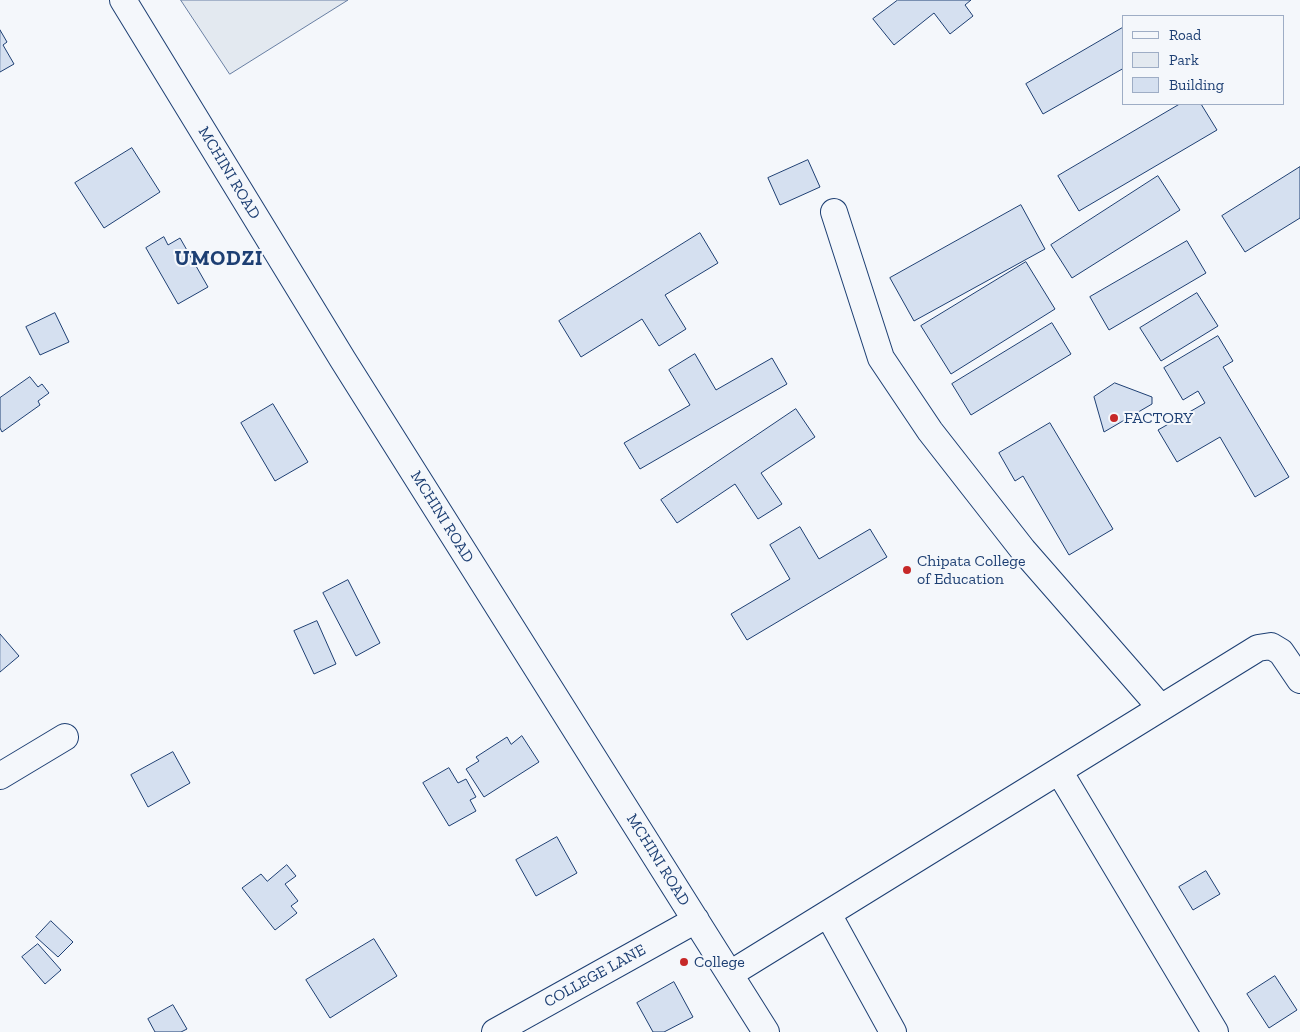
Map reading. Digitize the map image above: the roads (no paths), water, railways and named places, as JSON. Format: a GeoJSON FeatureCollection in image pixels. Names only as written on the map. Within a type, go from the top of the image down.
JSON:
{"type":"FeatureCollection","features":[{"type":"Feature","properties":{"kind":"street","name":"MCHINI ROAD"},"geometry":{"type":"LineString","coordinates":[[123,0],[343,360],[766,1032]]}},
{"type":"Feature","properties":{"kind":"street"},"geometry":{"type":"LineString","coordinates":[[834,212],[881,358],[930,431],[1023,550],[1161,708]]}},
{"type":"Feature","properties":{"kind":"street"},"geometry":{"type":"LineString","coordinates":[[730,974],[1258,648],[1271,646],[1281,652],[1300,680]]}},
{"type":"Feature","properties":{"kind":"street"},"geometry":{"type":"LineString","coordinates":[[0,776],[65,737]]}},
{"type":"Feature","properties":{"kind":"street"},"geometry":{"type":"LineString","coordinates":[[1059,771],[1215,1032]]}},
{"type":"Feature","properties":{"kind":"street"},"geometry":{"type":"LineString","coordinates":[[828,914],[893,1032]]}},
{"type":"Feature","properties":{"kind":"street","name":"COLLEGE LANE"},"geometry":{"type":"LineString","coordinates":[[495,1032],[696,920]]}},
{"type":"Feature","properties":{"kind":"place","name":"FACTORY"},"geometry":{"type":"Point","coordinates":[1114,418]}},
{"type":"Feature","properties":{"kind":"place","name":"Chipata College of Education"},"geometry":{"type":"Point","coordinates":[907,570]}},
{"type":"Feature","properties":{"kind":"place","name":"College"},"geometry":{"type":"Point","coordinates":[684,962]}},
{"type":"Feature","properties":{"kind":"district","name":"UMODZI"},"geometry":{"type":"Point","coordinates":[219,259]}}]}
